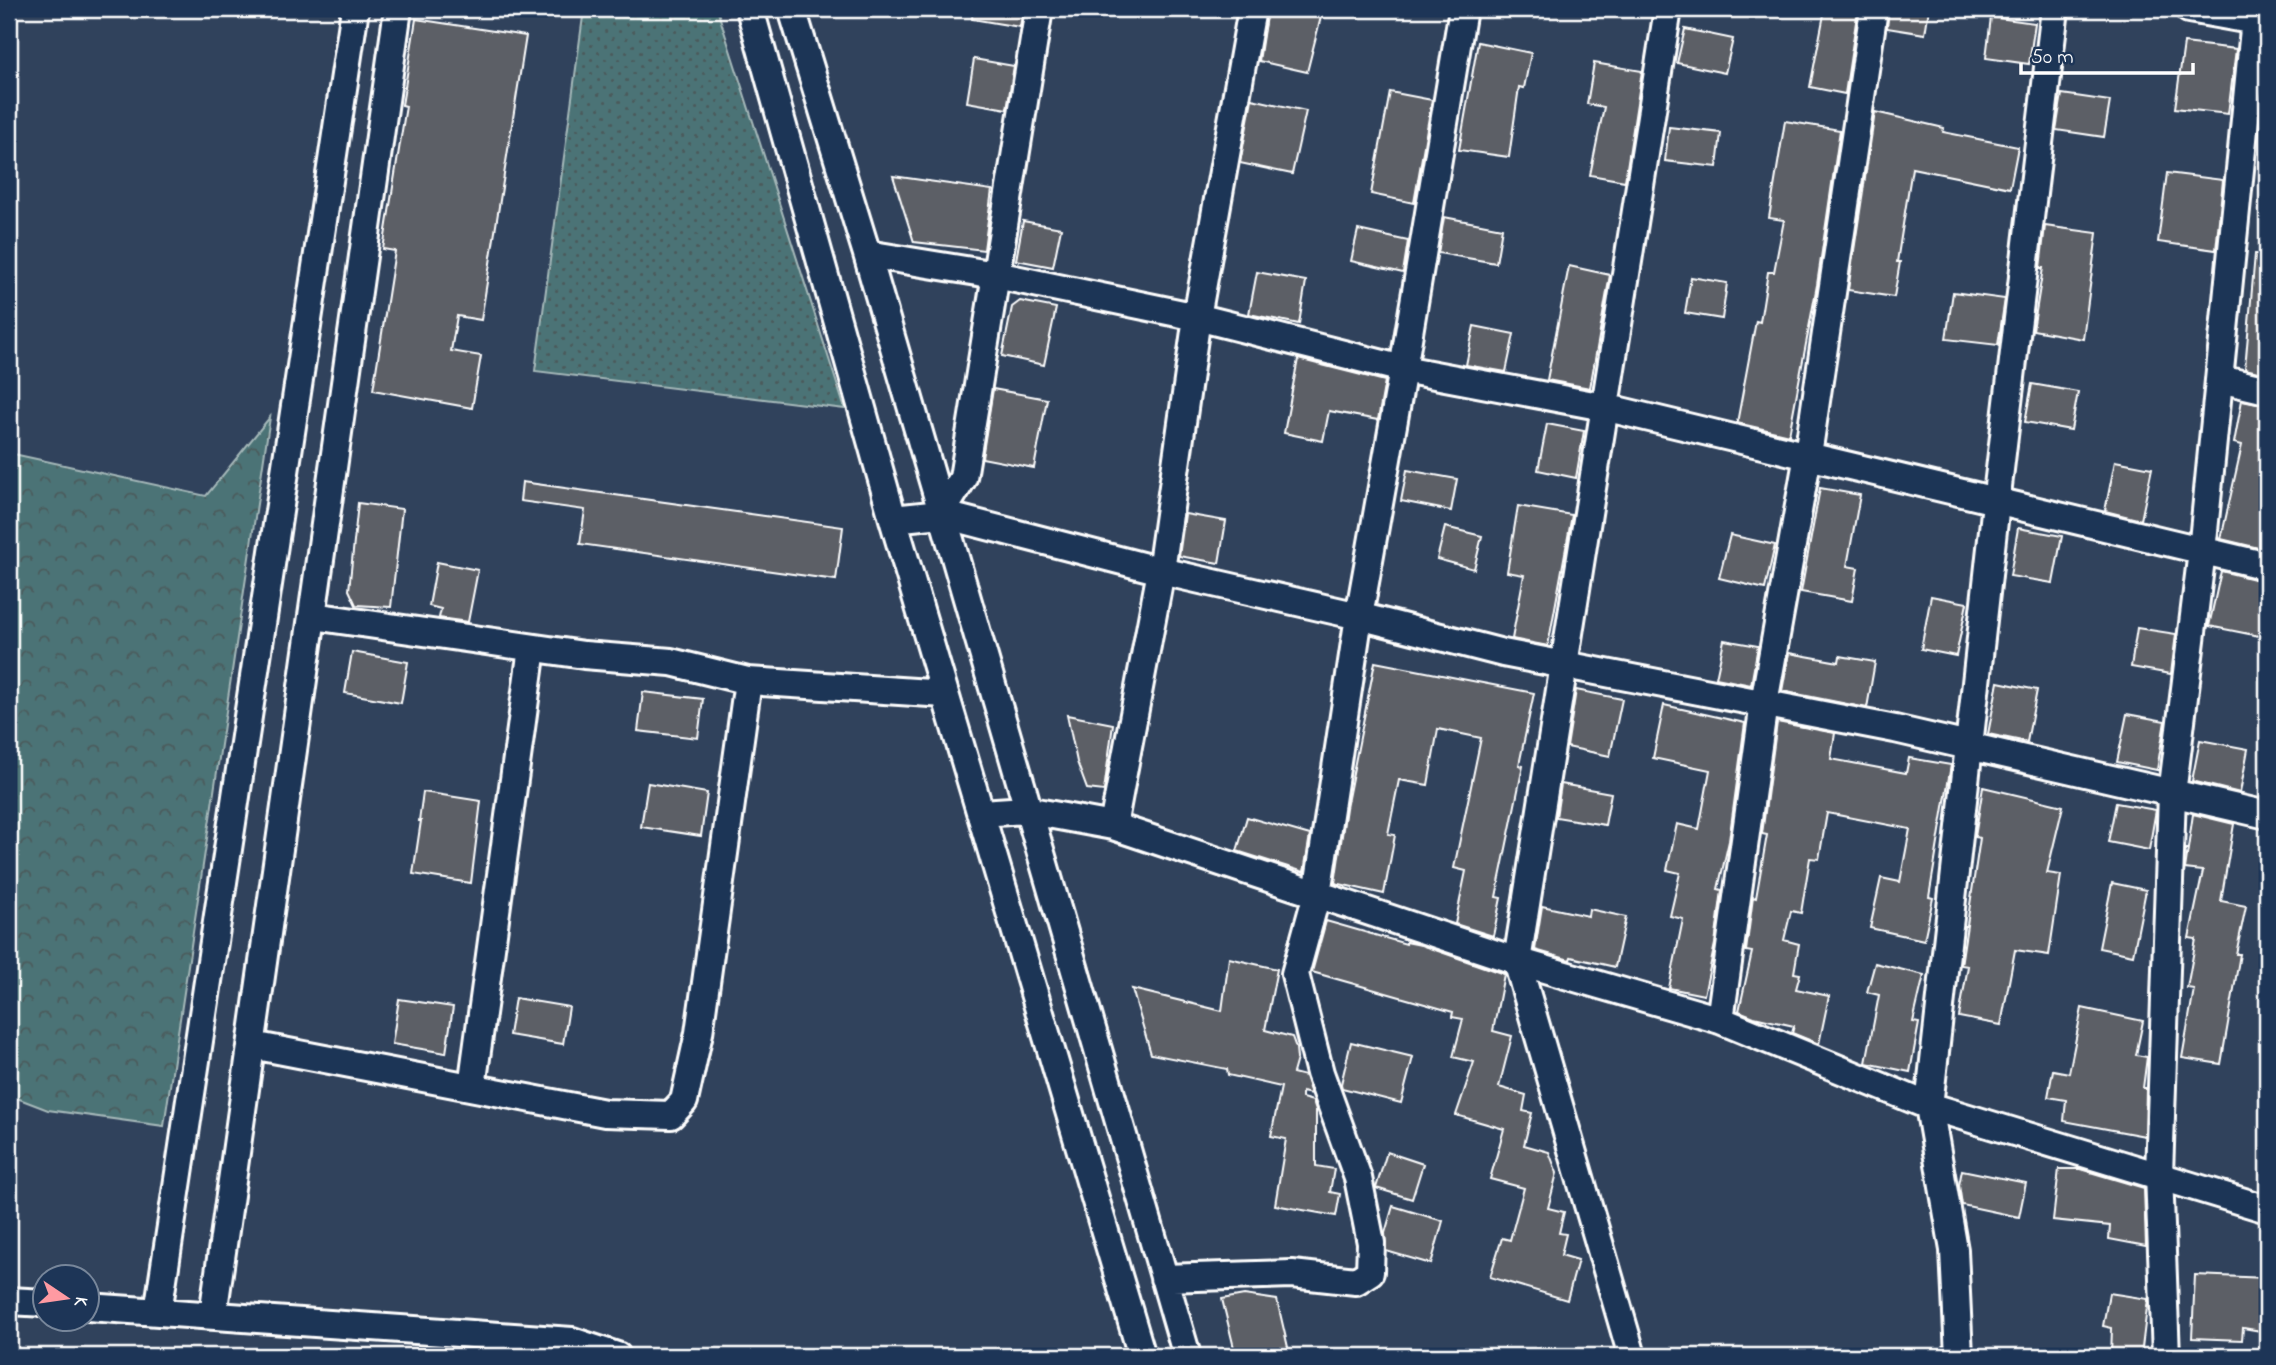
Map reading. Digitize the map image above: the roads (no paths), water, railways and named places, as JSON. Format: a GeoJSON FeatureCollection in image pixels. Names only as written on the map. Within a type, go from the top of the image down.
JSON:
{"type":"FeatureCollection","features":[{"type":"Feature","properties":{"kind":"street"},"geometry":{"type":"LineString","coordinates":[[159,1312],[355,9]]}},
{"type":"Feature","properties":{"kind":"street"},"geometry":{"type":"LineString","coordinates":[[213,1315],[398,9]]}},
{"type":"Feature","properties":{"kind":"street"},"geometry":{"type":"LineString","coordinates":[[750,9],[893,519],[1142,1356]]}},
{"type":"Feature","properties":{"kind":"street"},"geometry":{"type":"LineString","coordinates":[[941,514],[963,478],[1039,9]]}},
{"type":"Feature","properties":{"kind":"street"},"geometry":{"type":"LineString","coordinates":[[1113,826],[1161,572],[1197,317],[1252,9]]}},
{"type":"Feature","properties":{"kind":"street"},"geometry":{"type":"LineString","coordinates":[[1164,1278],[1292,1274],[1356,1281],[1370,1272],[1371,1243],[1358,1178],[1321,1073],[1294,974],[1317,894],[1359,616],[1463,9]]}},
{"type":"Feature","properties":{"kind":"street"},"geometry":{"type":"LineString","coordinates":[[1632,1356],[1517,961],[1668,9]]}},
{"type":"Feature","properties":{"kind":"street"},"geometry":{"type":"LineString","coordinates":[[1720,1020],[1764,704],[1808,455],[1874,9]]}},
{"type":"Feature","properties":{"kind":"street"},"geometry":{"type":"LineString","coordinates":[[1959,1356],[1954,1250],[1929,1106],[1996,503],[2055,9]]}},
{"type":"Feature","properties":{"kind":"street"},"geometry":{"type":"LineString","coordinates":[[2166,1356],[2159,1174],[2172,794],[2202,551],[2259,17],[2189,9]]}},
{"type":"Feature","properties":{"kind":"street"},"geometry":{"type":"LineString","coordinates":[[801,15],[1026,810],[1187,1356]]}},
{"type":"Feature","properties":{"kind":"street"},"geometry":{"type":"LineString","coordinates":[[867,254],[996,275],[1197,317],[1403,369],[1604,407],[2267,566]]}},
{"type":"Feature","properties":{"kind":"street"},"geometry":{"type":"LineString","coordinates":[[2220,379],[2267,390]]}},
{"type":"Feature","properties":{"kind":"street"},"geometry":{"type":"LineString","coordinates":[[893,519],[941,514],[1161,572],[1359,616],[1503,653],[1970,746],[2267,815]]}},
{"type":"Feature","properties":{"kind":"street"},"geometry":{"type":"LineString","coordinates":[[313,616],[584,655],[671,662],[748,681],[945,694]]}},
{"type":"Feature","properties":{"kind":"street"},"geometry":{"type":"LineString","coordinates":[[472,1087],[532,648]]}},
{"type":"Feature","properties":{"kind":"street"},"geometry":{"type":"LineString","coordinates":[[252,1045],[605,1113],[671,1115],[684,1101],[699,1033],[748,681]]}},
{"type":"Feature","properties":{"kind":"street"},"geometry":{"type":"LineString","coordinates":[[981,813],[1026,810],[1113,826],[1517,961],[1720,1020],[1929,1106],[2267,1209]]}},
{"type":"Feature","properties":{"kind":"street"},"geometry":{"type":"LineString","coordinates":[[9,1301],[32,1303]]}},
{"type":"Feature","properties":{"kind":"street"},"geometry":{"type":"LineString","coordinates":[[102,1308],[572,1341],[617,1356]]}}]}
